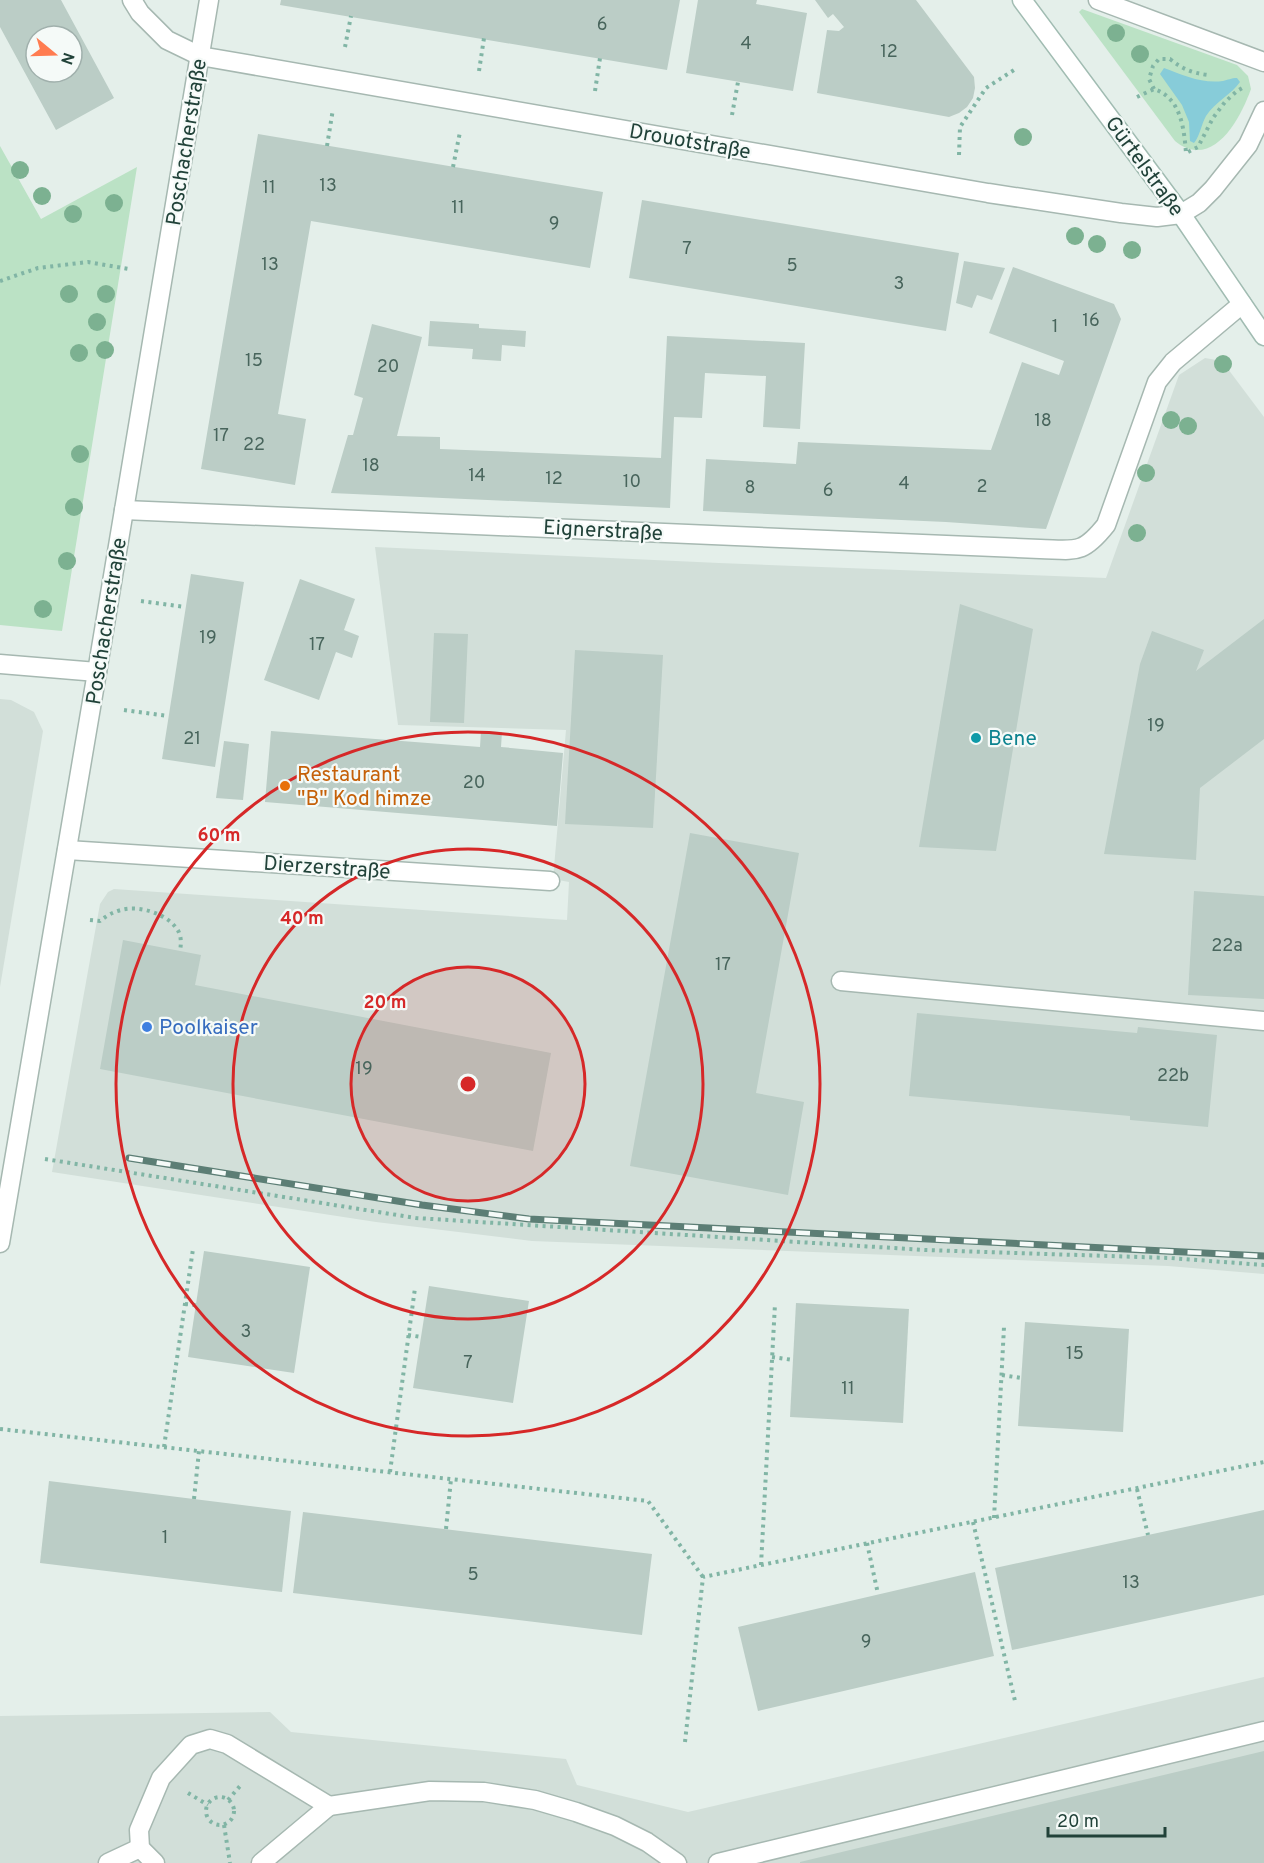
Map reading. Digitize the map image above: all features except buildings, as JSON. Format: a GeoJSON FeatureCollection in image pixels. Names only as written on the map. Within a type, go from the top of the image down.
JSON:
{"type":"FeatureCollection","features":[{"type":"Feature","properties":{"kind":"street","name":"Drouotstraße"},"geometry":{"type":"LineString","coordinates":[[132,0],[140,13],[167,40],[200,56],[1020,198],[1157,217],[1181,214]]}},
{"type":"Feature","properties":{"kind":"street","name":"Poschacherstraße"},"geometry":{"type":"LineString","coordinates":[[0,1243],[98,672],[209,0]]}},
{"type":"Feature","properties":{"kind":"street","name":"Gürtelstraße"},"geometry":{"type":"LineString","coordinates":[[1022,0],[1181,214],[1264,336]]}},
{"type":"Feature","properties":{"kind":"street"},"geometry":{"type":"LineString","coordinates":[[1098,0],[1264,62]]}},
{"type":"Feature","properties":{"kind":"street"},"geometry":{"type":"LineString","coordinates":[[1181,214],[1199,203],[1213,189],[1248,146],[1260,130],[1264,111]]}},
{"type":"Feature","properties":{"kind":"street","name":"Eignerstraße"},"geometry":{"type":"LineString","coordinates":[[124,510],[1029,549],[1083,549],[1106,525],[1157,382],[1173,362],[1242,303]]}},
{"type":"Feature","properties":{"kind":"street"},"geometry":{"type":"LineString","coordinates":[[0,664],[98,672]]}},
{"type":"Feature","properties":{"kind":"street","name":"Dierzerstraße"},"geometry":{"type":"LineString","coordinates":[[68,850],[550,881]]}},
{"type":"Feature","properties":{"kind":"street"},"geometry":{"type":"LineString","coordinates":[[840,981],[1264,1021]]}},
{"type":"Feature","properties":{"kind":"street"},"geometry":{"type":"LineString","coordinates":[[718,1863],[1264,1731]]}},
{"type":"Feature","properties":{"kind":"street"},"geometry":{"type":"LineString","coordinates":[[155,1863],[140,1848],[140,1830],[161,1778],[191,1745],[210,1739],[227,1744],[328,1806]]}},
{"type":"Feature","properties":{"kind":"street"},"geometry":{"type":"LineString","coordinates":[[261,1863],[328,1806],[430,1791],[484,1792],[535,1800],[615,1826],[647,1842],[677,1863]]}},
{"type":"Feature","properties":{"kind":"street"},"geometry":{"type":"LineString","coordinates":[[108,1863],[140,1848]]}},
{"type":"Feature","properties":{"kind":"path"},"geometry":{"type":"LineString","coordinates":[[345,47],[351,16]]}},
{"type":"Feature","properties":{"kind":"path"},"geometry":{"type":"LineString","coordinates":[[478,71],[484,38]]}},
{"type":"Feature","properties":{"kind":"path"},"geometry":{"type":"LineString","coordinates":[[594,91],[600,58]]}},
{"type":"Feature","properties":{"kind":"path"},"geometry":{"type":"LineString","coordinates":[[1154,89],[1149,79],[1153,66],[1159,59],[1170,59],[1191,73],[1212,76]]}},
{"type":"Feature","properties":{"kind":"path"},"geometry":{"type":"LineString","coordinates":[[959,155],[960,127],[986,88],[1014,70]]}},
{"type":"Feature","properties":{"kind":"path"},"geometry":{"type":"LineString","coordinates":[[732,115],[738,81]]}},
{"type":"Feature","properties":{"kind":"path"},"geometry":{"type":"LineString","coordinates":[[1137,97],[1154,89],[1166,93],[1175,105],[1184,130],[1186,153],[1198,147],[1213,118],[1225,102],[1244,88],[1246,83]]}},
{"type":"Feature","properties":{"kind":"path"},"geometry":{"type":"LineString","coordinates":[[327,146],[333,110]]}},
{"type":"Feature","properties":{"kind":"path"},"geometry":{"type":"LineString","coordinates":[[453,167],[460,132]]}},
{"type":"Feature","properties":{"kind":"path"},"geometry":{"type":"LineString","coordinates":[[0,281],[38,268],[88,262],[129,269]]}},
{"type":"Feature","properties":{"kind":"path"},"geometry":{"type":"LineString","coordinates":[[141,601],[185,607]]}},
{"type":"Feature","properties":{"kind":"path"},"geometry":{"type":"LineString","coordinates":[[124,710],[168,716]]}},
{"type":"Feature","properties":{"kind":"path"},"geometry":{"type":"LineString","coordinates":[[90,920],[100,921],[110,913],[123,909],[140,909],[155,913],[178,929],[182,940],[180,952]]}},
{"type":"Feature","properties":{"kind":"path"},"geometry":{"type":"LineString","coordinates":[[45,1160],[416,1218],[925,1251],[1170,1258],[1264,1265]]}},
{"type":"Feature","properties":{"kind":"path"},"geometry":{"type":"LineString","coordinates":[[164,1447],[193,1249]]}},
{"type":"Feature","properties":{"kind":"path"},"geometry":{"type":"LineString","coordinates":[[390,1472],[415,1288]]}},
{"type":"Feature","properties":{"kind":"path"},"geometry":{"type":"LineString","coordinates":[[185,1304],[196,1305]]}},
{"type":"Feature","properties":{"kind":"path"},"geometry":{"type":"LineString","coordinates":[[761,1565],[775,1304]]}},
{"type":"Feature","properties":{"kind":"path"},"geometry":{"type":"LineString","coordinates":[[994,1518],[1004,1327]]}},
{"type":"Feature","properties":{"kind":"path"},"geometry":{"type":"LineString","coordinates":[[408,1335],[421,1337]]}},
{"type":"Feature","properties":{"kind":"path"},"geometry":{"type":"LineString","coordinates":[[772,1357],[793,1360]]}},
{"type":"Feature","properties":{"kind":"path"},"geometry":{"type":"LineString","coordinates":[[1002,1375],[1022,1378]]}},
{"type":"Feature","properties":{"kind":"path"},"geometry":{"type":"LineString","coordinates":[[0,1429],[648,1501],[703,1577],[685,1742]]}},
{"type":"Feature","properties":{"kind":"path"},"geometry":{"type":"LineString","coordinates":[[194,1499],[199,1451]]}},
{"type":"Feature","properties":{"kind":"path"},"geometry":{"type":"LineString","coordinates":[[703,1577],[1264,1462]]}},
{"type":"Feature","properties":{"kind":"path"},"geometry":{"type":"LineString","coordinates":[[446,1529],[451,1479]]}},
{"type":"Feature","properties":{"kind":"path"},"geometry":{"type":"LineString","coordinates":[[1137,1488],[1148,1535]]}},
{"type":"Feature","properties":{"kind":"path"},"geometry":{"type":"LineString","coordinates":[[973,1522],[1015,1701]]}},
{"type":"Feature","properties":{"kind":"path"},"geometry":{"type":"LineString","coordinates":[[867,1543],[878,1594]]}},
{"type":"Feature","properties":{"kind":"path"},"geometry":{"type":"LineString","coordinates":[[217,1797],[226,1798],[235,1809],[233,1817],[224,1825],[218,1826],[211,1823],[206,1816],[206,1808],[210,1801],[217,1797]]}},
{"type":"Feature","properties":{"kind":"path"},"geometry":{"type":"LineString","coordinates":[[224,1825],[230,1863]]}},
{"type":"Feature","properties":{"kind":"shaded area"},"geometry":{"type":"Polygon","coordinates":[[[1205,358],[1222,361],[1264,417],[1264,1274],[1168,1266],[532,1241],[376,1222],[52,1172],[100,904],[108,892],[114,889],[567,920],[569,882],[553,879],[566,730],[398,725],[375,547],[1106,578],[1179,375],[1205,358]]]}},
{"type":"Feature","properties":{"kind":"shaded area"},"geometry":{"type":"Polygon","coordinates":[[[0,699],[11,700],[34,712],[43,731],[0,987],[0,699]]]}},
{"type":"Feature","properties":{"kind":"shaded area"},"geometry":{"type":"Polygon","coordinates":[[[1264,1677],[1264,1863],[0,1863],[0,1716],[270,1712],[291,1732],[566,1759],[577,1785],[688,1812],[1264,1677]]]}},
{"type":"Feature","properties":{"kind":"green space"},"geometry":{"type":"Polygon","coordinates":[[[1082,9],[1237,65],[1248,76],[1251,89],[1240,114],[1223,138],[1201,150],[1188,149],[1175,141],[1079,12],[1082,9]]]}},
{"type":"Feature","properties":{"kind":"green space"},"geometry":{"type":"Polygon","coordinates":[[[0,146],[41,219],[137,167],[62,631],[0,625],[0,146]]]}},
{"type":"Feature","properties":{"kind":"water"},"geometry":{"type":"Polygon","coordinates":[[[1164,68],[1200,80],[1215,82],[1237,78],[1240,82],[1210,111],[1194,143],[1190,141],[1189,122],[1182,105],[1160,74],[1164,68]]]}},
{"type":"Feature","properties":{"kind":"railway"},"geometry":{"type":"LineString","coordinates":[[129,1158],[422,1205],[529,1219],[1264,1256]]}},
{"type":"Feature","properties":{"kind":"place","name":"Bene"},"geometry":{"type":"Point","coordinates":[976,738]}},
{"type":"Feature","properties":{"kind":"place","name":"Restaurant \"B\" Kod himze"},"geometry":{"type":"Point","coordinates":[285,786]}},
{"type":"Feature","properties":{"kind":"place","name":"Poolkaiser"},"geometry":{"type":"Point","coordinates":[147,1027]}}]}
